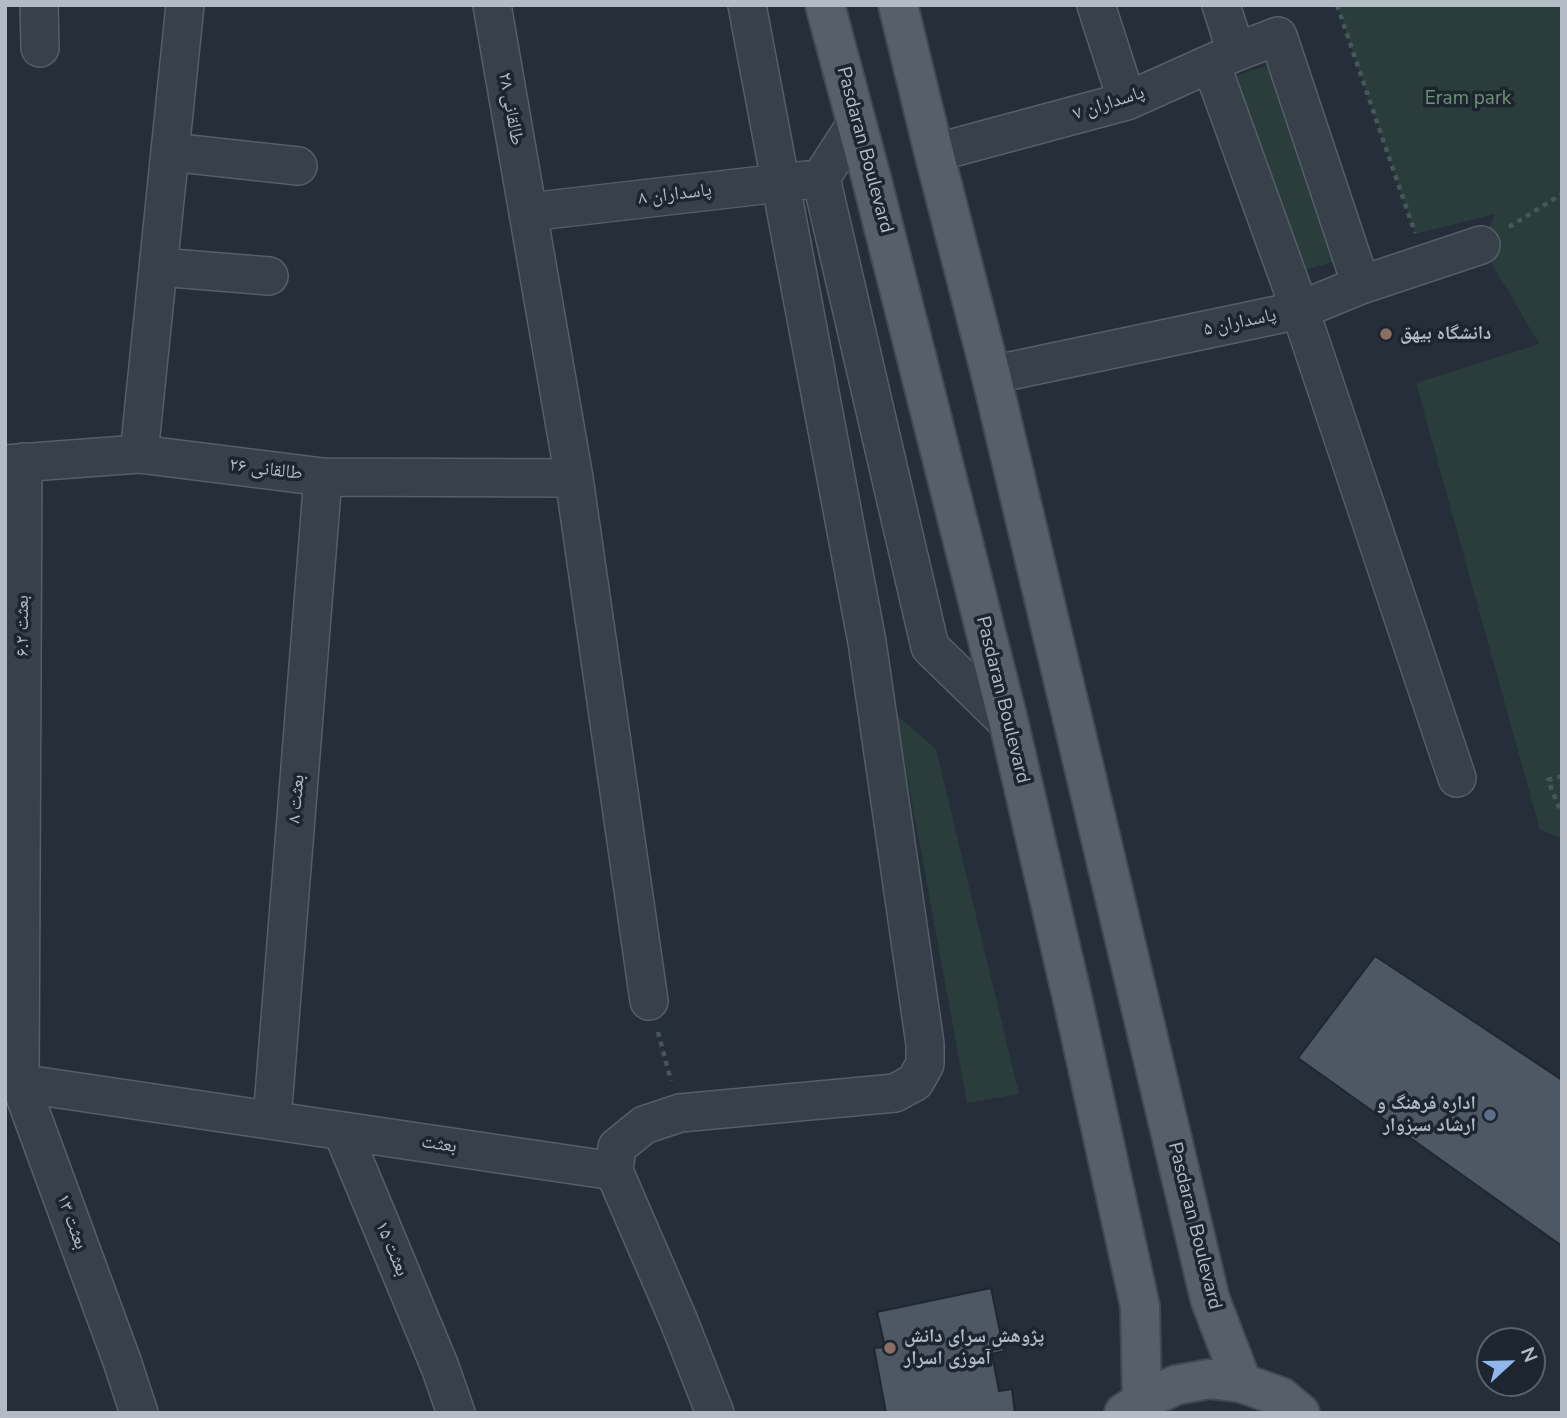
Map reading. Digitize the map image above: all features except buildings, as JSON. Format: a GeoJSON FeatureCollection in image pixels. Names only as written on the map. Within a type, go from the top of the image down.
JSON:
{"type":"FeatureCollection","features":[{"type":"Feature","properties":{"kind":"main road","name":"Pasdaran Boulevard"},"geometry":{"type":"LineString","coordinates":[[825,5],[1009,724],[1073,1000],[1140,1306],[1133,1407]]}},
{"type":"Feature","properties":{"kind":"main road","name":"Pasdaran Boulevard"},"geometry":{"type":"LineString","coordinates":[[898,5],[991,375],[1210,1299],[1242,1383]]}},
{"type":"Feature","properties":{"kind":"main road"},"geometry":{"type":"LineString","coordinates":[[1133,1407],[1176,1385],[1209,1379],[1242,1383],[1280,1397],[1300,1413]]}},
{"type":"Feature","properties":{"kind":"street"},"geometry":{"type":"LineString","coordinates":[[38,5],[40,48]]}},
{"type":"Feature","properties":{"kind":"street"},"geometry":{"type":"LineString","coordinates":[[139,454],[185,5]]}},
{"type":"Feature","properties":{"kind":"street","name":"طالقانی ۲۸"},"geometry":{"type":"LineString","coordinates":[[492,5],[528,212]]}},
{"type":"Feature","properties":{"kind":"street"},"geometry":{"type":"LineString","coordinates":[[715,1413],[614,1171],[617,1147],[644,1125],[680,1113],[895,1093],[915,1082],[925,1064],[925,1044],[867,642],[747,5]]}},
{"type":"Feature","properties":{"kind":"street"},"geometry":{"type":"LineString","coordinates":[[1096,5],[1127,101]]}},
{"type":"Feature","properties":{"kind":"street"},"geometry":{"type":"LineString","coordinates":[[1222,5],[1224,58],[1300,310],[1457,778]]}},
{"type":"Feature","properties":{"kind":"street","name":"پاسداران ۷"},"geometry":{"type":"LineString","coordinates":[[934,153],[1127,101],[1278,36],[1362,285]]}},
{"type":"Feature","properties":{"kind":"street"},"geometry":{"type":"LineString","coordinates":[[856,121],[821,178],[930,647],[1009,724]]}},
{"type":"Feature","properties":{"kind":"street"},"geometry":{"type":"LineString","coordinates":[[170,152],[298,166]]}},
{"type":"Feature","properties":{"kind":"street","name":"پاسداران ۸"},"geometry":{"type":"LineString","coordinates":[[528,212],[821,178]]}},
{"type":"Feature","properties":{"kind":"street"},"geometry":{"type":"LineString","coordinates":[[528,212],[574,478],[649,1000]]}},
{"type":"Feature","properties":{"kind":"street","name":"پاسداران ۵"},"geometry":{"type":"LineString","coordinates":[[991,375],[1300,310],[1362,285],[1481,245]]}},
{"type":"Feature","properties":{"kind":"street"},"geometry":{"type":"LineString","coordinates":[[159,267],[269,276]]}},
{"type":"Feature","properties":{"kind":"street","name":"طالقانی ۲۶"},"geometry":{"type":"LineString","coordinates":[[14,463],[139,454],[323,477],[574,478]]}},
{"type":"Feature","properties":{"kind":"street","name":"بعثت ۶.۲"},"geometry":{"type":"LineString","coordinates":[[13,1082],[14,463]]}},
{"type":"Feature","properties":{"kind":"street","name":"بعثت ۸"},"geometry":{"type":"LineString","coordinates":[[272,1120],[323,477]]}},
{"type":"Feature","properties":{"kind":"street","name":"بعثت"},"geometry":{"type":"LineString","coordinates":[[13,1082],[614,1171]]}},
{"type":"Feature","properties":{"kind":"street","name":"بعثت ۱۳"},"geometry":{"type":"LineString","coordinates":[[13,1082],[122,1361],[139,1413]]}},
{"type":"Feature","properties":{"kind":"street","name":"بعثت ۱۵"},"geometry":{"type":"LineString","coordinates":[[342,1131],[440,1367],[456,1413]]}},
{"type":"Feature","properties":{"kind":"path"},"geometry":{"type":"LineString","coordinates":[[1337,5],[1415,234]]}},
{"type":"Feature","properties":{"kind":"path"},"geometry":{"type":"LineString","coordinates":[[1481,245],[1562,194]]}},
{"type":"Feature","properties":{"kind":"path"},"geometry":{"type":"LineString","coordinates":[[1562,776],[1548,780],[1562,811]]}},
{"type":"Feature","properties":{"kind":"path"},"geometry":{"type":"LineString","coordinates":[[649,1000],[680,1113]]}},
{"type":"Feature","properties":{"kind":"green space","name":"Eram park"},"geometry":{"type":"Polygon","coordinates":[[[1337,5],[1562,5],[1562,838],[1540,830],[1416,383],[1539,344],[1481,245],[1495,214],[1415,234],[1337,5]]]}},
{"type":"Feature","properties":{"kind":"green space"},"geometry":{"type":"Polygon","coordinates":[[[1279,62],[1344,259],[1290,274],[1228,78],[1279,62]]]}},
{"type":"Feature","properties":{"kind":"green space"},"geometry":{"type":"Polygon","coordinates":[[[896,715],[936,749],[1019,1094],[967,1103],[896,715]]]}},
{"type":"Feature","properties":{"kind":"place","name":"دانشگاه بیهق"},"geometry":{"type":"Point","coordinates":[1386,334]}},
{"type":"Feature","properties":{"kind":"place","name":"اداره فرهنگ و ارشاد سبزوار"},"geometry":{"type":"Point","coordinates":[1490,1115]}},
{"type":"Feature","properties":{"kind":"place","name":"پژوهش سرای دانش آموزی اسرار"},"geometry":{"type":"Point","coordinates":[890,1348]}}]}
